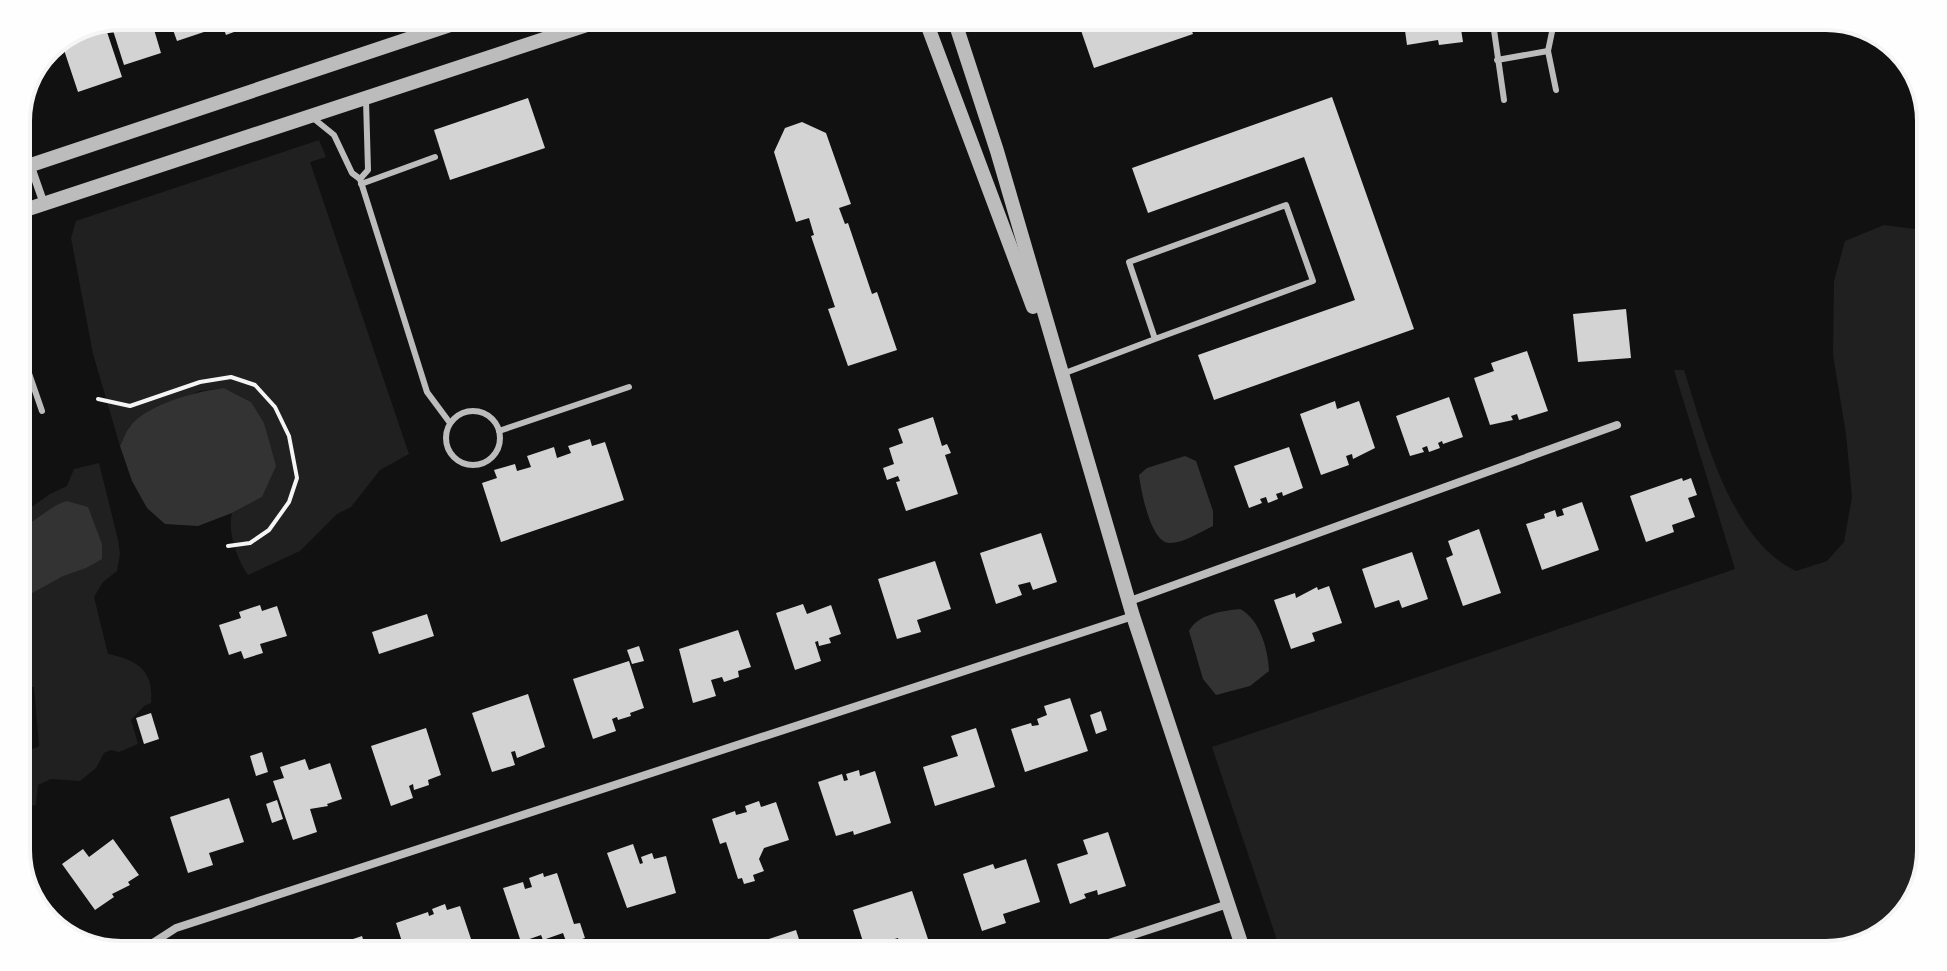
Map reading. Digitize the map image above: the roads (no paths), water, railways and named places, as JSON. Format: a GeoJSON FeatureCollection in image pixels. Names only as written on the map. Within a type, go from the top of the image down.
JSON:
{"type":"FeatureCollection","features":[{"type":"Feature","properties":{"kind":"street"},"geometry":{"type":"LineString","coordinates":[[30,166],[435,30]]}},
{"type":"Feature","properties":{"kind":"street"},"geometry":{"type":"LineString","coordinates":[[30,208],[571,30]]}},
{"type":"Feature","properties":{"kind":"street"},"geometry":{"type":"LineString","coordinates":[[929,30],[1077,427]]}},
{"type":"Feature","properties":{"kind":"street"},"geometry":{"type":"LineString","coordinates":[[958,30],[997,151],[1132,608],[1240,941]]}},
{"type":"Feature","properties":{"kind":"street"},"geometry":{"type":"LineString","coordinates":[[30,179],[44,204]]}},
{"type":"Feature","properties":{"kind":"street"},"geometry":{"type":"LineString","coordinates":[[156,941],[176,928],[1132,608],[1617,425]]}},
{"type":"Feature","properties":{"kind":"street"},"geometry":{"type":"LineString","coordinates":[[1115,941],[1228,904]]}},
{"type":"Feature","properties":{"kind":"lane"},"geometry":{"type":"LineString","coordinates":[[1494,30],[1504,100]]}},
{"type":"Feature","properties":{"kind":"lane"},"geometry":{"type":"LineString","coordinates":[[1552,30],[1548,51],[1556,90]]}},
{"type":"Feature","properties":{"kind":"lane"},"geometry":{"type":"LineString","coordinates":[[1497,60],[1548,51]]}},
{"type":"Feature","properties":{"kind":"lane"},"geometry":{"type":"LineString","coordinates":[[361,181],[368,170],[365,98]]}},
{"type":"Feature","properties":{"kind":"lane"},"geometry":{"type":"LineString","coordinates":[[310,116],[334,135],[352,173],[361,181],[427,392],[450,423]]}},
{"type":"Feature","properties":{"kind":"lane"},"geometry":{"type":"LineString","coordinates":[[361,181],[435,157]]}},
{"type":"Feature","properties":{"kind":"lane"},"geometry":{"type":"LineString","coordinates":[[1061,374],[1313,281],[1286,205],[1129,262],[1155,339]]}},
{"type":"Feature","properties":{"kind":"lane"},"geometry":{"type":"LineString","coordinates":[[30,376],[42,411]]}},
{"type":"Feature","properties":{"kind":"lane"},"geometry":{"type":"LineString","coordinates":[[499,431],[629,387]]}},
{"type":"Feature","properties":{"kind":"lane"},"geometry":{"type":"LineString","coordinates":[[473,411],[490,417],[499,431],[500,442],[493,458],[485,463],[468,466],[453,457],[448,449],[446,441],[450,423],[456,417],[473,411]]}}]}
